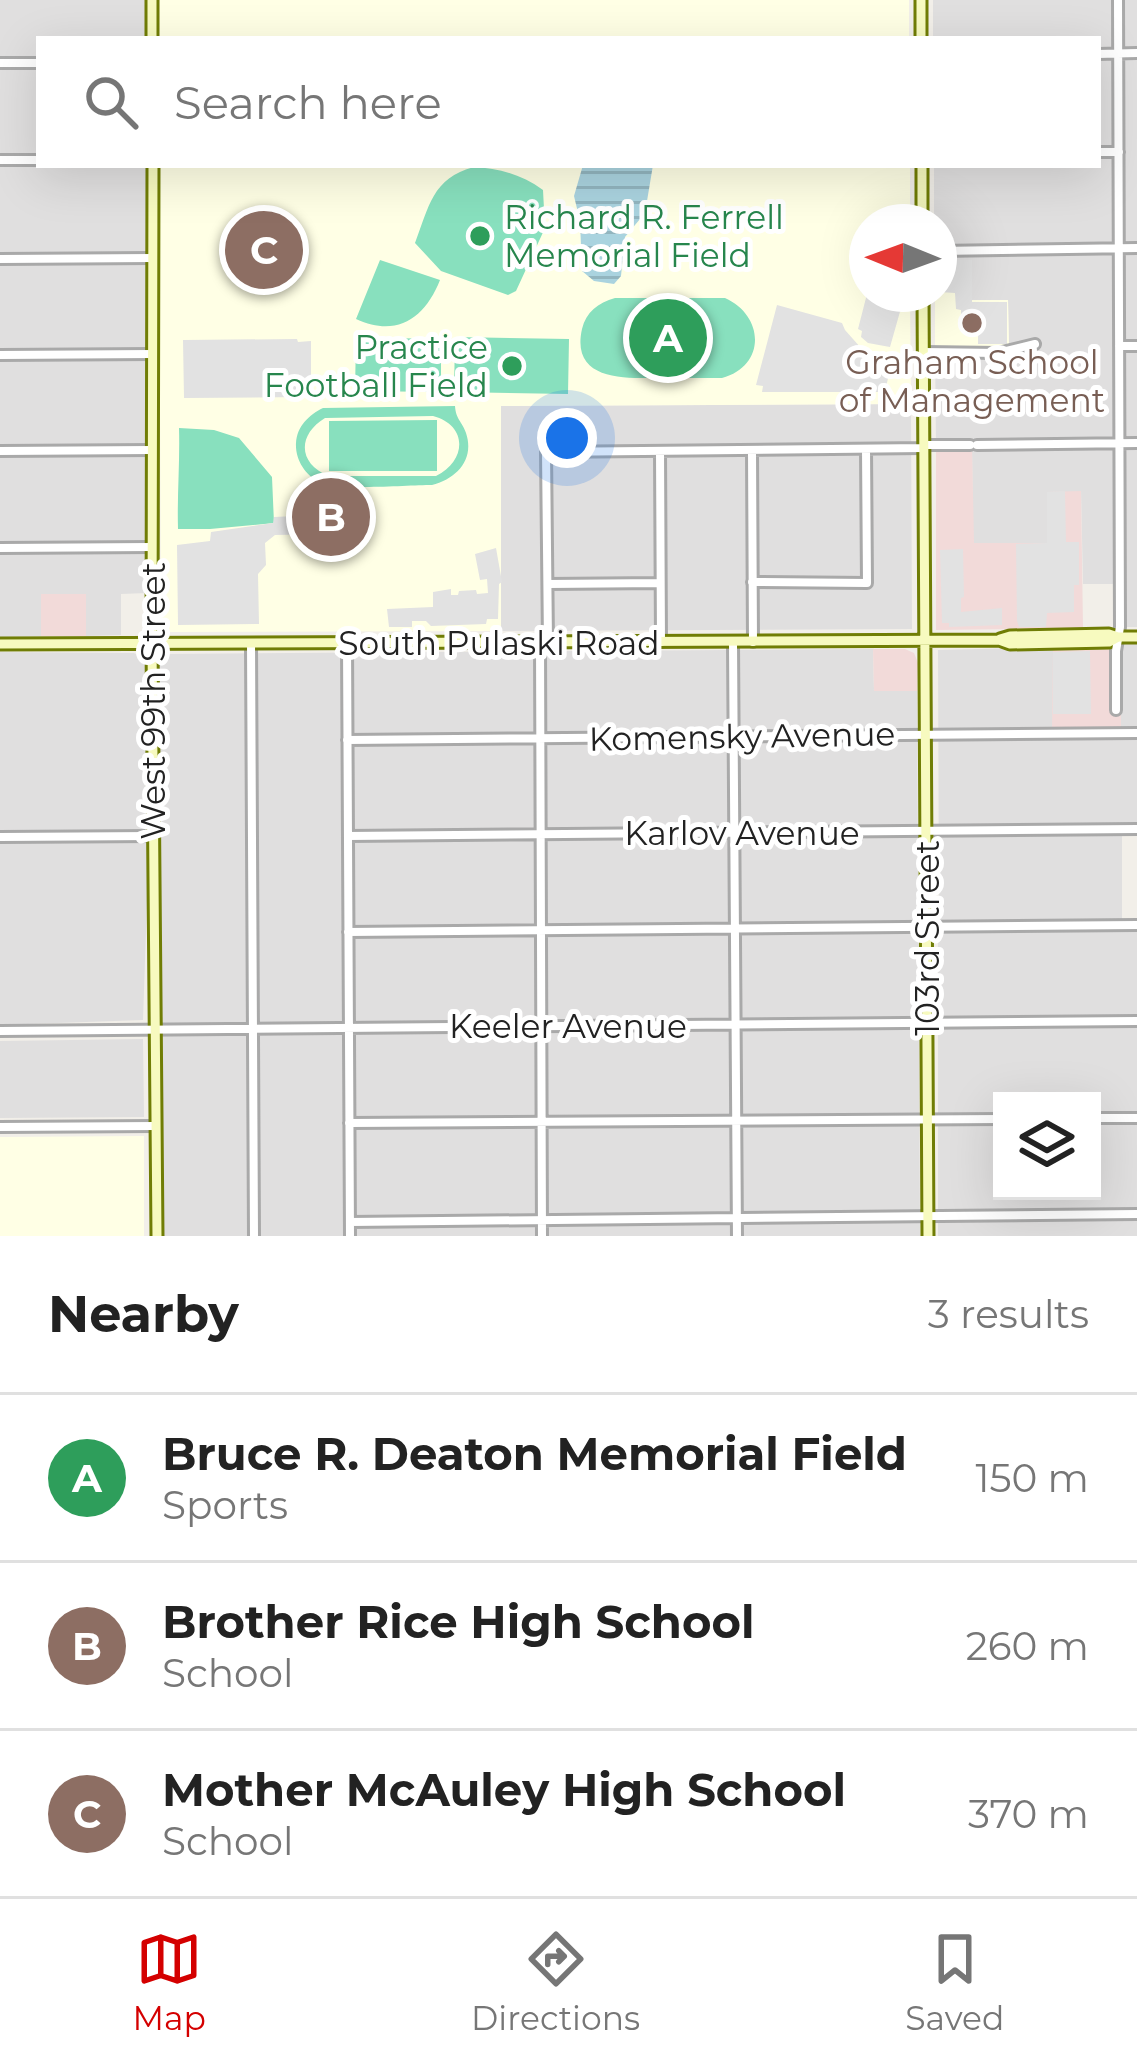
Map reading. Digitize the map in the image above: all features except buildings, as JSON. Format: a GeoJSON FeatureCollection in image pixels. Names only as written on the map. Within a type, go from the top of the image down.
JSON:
{"type":"FeatureCollection","features":[{"type":"Feature","properties":{"kind":"main road"},"geometry":{"type":"LineString","coordinates":[[152,0],[152,36]]}},
{"type":"Feature","properties":{"kind":"main road"},"geometry":{"type":"LineString","coordinates":[[921,0],[921,36]]}},
{"type":"Feature","properties":{"kind":"main road","name":"West 99th Street"},"geometry":{"type":"LineString","coordinates":[[153,168],[157,1236]]}},
{"type":"Feature","properties":{"kind":"main road"},"geometry":{"type":"LineString","coordinates":[[922,168],[922,204]]}},
{"type":"Feature","properties":{"kind":"main road","name":"103rd Street"},"geometry":{"type":"LineString","coordinates":[[923,312],[928,1236]]}},
{"type":"Feature","properties":{"kind":"main road","name":"South Pulaski Road"},"geometry":{"type":"LineString","coordinates":[[0,644],[999,640],[1010,644],[1137,637]]}},
{"type":"Feature","properties":{"kind":"street"},"geometry":{"type":"LineString","coordinates":[[1116,710],[1118,0]]}},
{"type":"Feature","properties":{"kind":"street"},"geometry":{"type":"LineString","coordinates":[[1101,54],[1137,53]]}},
{"type":"Feature","properties":{"kind":"street"},"geometry":{"type":"LineString","coordinates":[[0,63],[36,63]]}},
{"type":"Feature","properties":{"kind":"street"},"geometry":{"type":"LineString","coordinates":[[1101,152],[1119,152]]}},
{"type":"Feature","properties":{"kind":"street"},"geometry":{"type":"LineString","coordinates":[[0,160],[36,160]]}},
{"type":"Feature","properties":{"kind":"street"},"geometry":{"type":"LineString","coordinates":[[957,250],[1137,248]]}},
{"type":"Feature","properties":{"kind":"street"},"geometry":{"type":"LineString","coordinates":[[0,259],[152,258]]}},
{"type":"Feature","properties":{"kind":"street"},"geometry":{"type":"LineString","coordinates":[[924,352],[998,353],[1035,344]]}},
{"type":"Feature","properties":{"kind":"street"},"geometry":{"type":"LineString","coordinates":[[1119,346],[1137,346]]}},
{"type":"Feature","properties":{"kind":"street"},"geometry":{"type":"LineString","coordinates":[[0,355],[153,353]]}},
{"type":"Feature","properties":{"kind":"street"},"geometry":{"type":"LineString","coordinates":[[542,1236],[540,738],[548,584],[546,452],[1137,443]]}},
{"type":"Feature","properties":{"kind":"street"},"geometry":{"type":"LineString","coordinates":[[0,451],[152,449]]}},
{"type":"Feature","properties":{"kind":"street"},"geometry":{"type":"LineString","coordinates":[[752,582],[867,583],[866,449]]}},
{"type":"Feature","properties":{"kind":"street"},"geometry":{"type":"LineString","coordinates":[[752,450],[753,642]]}},
{"type":"Feature","properties":{"kind":"street"},"geometry":{"type":"LineString","coordinates":[[660,451],[661,642]]}},
{"type":"Feature","properties":{"kind":"street"},"geometry":{"type":"LineString","coordinates":[[0,548],[152,547]]}},
{"type":"Feature","properties":{"kind":"street"},"geometry":{"type":"LineString","coordinates":[[548,584],[661,583]]}},
{"type":"Feature","properties":{"kind":"street"},"geometry":{"type":"LineString","coordinates":[[733,642],[736,1236]]}},
{"type":"Feature","properties":{"kind":"street"},"geometry":{"type":"LineString","coordinates":[[251,643],[254,1236]]}},
{"type":"Feature","properties":{"kind":"street"},"geometry":{"type":"LineString","coordinates":[[346,644],[350,1236]]}},
{"type":"Feature","properties":{"kind":"street","name":"Komensky Avenue"},"geometry":{"type":"LineString","coordinates":[[347,740],[1137,733]]}},
{"type":"Feature","properties":{"kind":"street","name":"Karlov Avenue"},"geometry":{"type":"LineString","coordinates":[[348,836],[1137,829]]}},
{"type":"Feature","properties":{"kind":"street"},"geometry":{"type":"LineString","coordinates":[[0,837],[154,836]]}},
{"type":"Feature","properties":{"kind":"street"},"geometry":{"type":"LineString","coordinates":[[348,932],[1137,926]]}},
{"type":"Feature","properties":{"kind":"street","name":"Keeler Avenue"},"geometry":{"type":"LineString","coordinates":[[0,1031],[1137,1021]]}},
{"type":"Feature","properties":{"kind":"street"},"geometry":{"type":"LineString","coordinates":[[1101,1118],[1137,1118]]}},
{"type":"Feature","properties":{"kind":"street"},"geometry":{"type":"LineString","coordinates":[[350,1123],[993,1119]]}},
{"type":"Feature","properties":{"kind":"street"},"geometry":{"type":"LineString","coordinates":[[0,1127],[156,1126]]}},
{"type":"Feature","properties":{"kind":"street"},"geometry":{"type":"LineString","coordinates":[[350,1222],[1137,1214]]}},
{"type":"Feature","properties":{"kind":"shaded area"},"geometry":{"type":"Polygon","coordinates":[[[0,0],[146,0],[146,36],[36,36],[36,57],[0,57],[0,0]]]}},
{"type":"Feature","properties":{"kind":"shaded area"},"geometry":{"type":"Polygon","coordinates":[[[158,0],[909,0],[909,36],[159,36],[158,0]]]}},
{"type":"Feature","properties":{"kind":"shaded area"},"geometry":{"type":"Polygon","coordinates":[[[933,0],[1137,0],[1137,627],[1120,627],[1119,584],[1083,584],[1081,491],[1047,543],[973,543],[972,447],[936,446],[935,347],[1009,345],[1008,300],[972,300],[971,260],[957,260],[957,204],[934,204],[934,168],[1101,168],[1101,36],[933,36],[933,0]]]}},
{"type":"Feature","properties":{"kind":"shaded area"},"geometry":{"type":"Polygon","coordinates":[[[0,68],[36,68],[36,168],[147,168],[147,593],[121,594],[121,635],[86,636],[85,594],[41,595],[41,636],[0,637],[0,68]]]}},
{"type":"Feature","properties":{"kind":"shaded area"},"geometry":{"type":"Polygon","coordinates":[[[159,168],[910,168],[910,204],[849,204],[849,312],[910,312],[911,404],[501,406],[501,631],[164,632],[159,168]]]}},
{"type":"Feature","properties":{"kind":"shaded area","name":"Graham School of Management"},"geometry":{"type":"Polygon","coordinates":[[[957,260],[972,260],[972,300],[1008,300],[1009,346],[935,347],[935,312],[957,312],[957,260]]]}},
{"type":"Feature","properties":{"kind":"shaded area"},"geometry":{"type":"Polygon","coordinates":[[[957,260],[972,260],[972,302],[1007,302],[1007,344],[978,344],[978,321],[961,321],[957,309],[957,260]]]}},
{"type":"Feature","properties":{"kind":"shaded area"},"geometry":{"type":"Polygon","coordinates":[[[777,305],[842,323],[869,357],[889,357],[886,387],[880,392],[762,392],[763,386],[756,385],[777,305]]]}},
{"type":"Feature","properties":{"kind":"shaded area"},"geometry":{"type":"Polygon","coordinates":[[[862,312],[900,312],[890,347],[868,343],[858,329],[862,312]]]}},
{"type":"Feature","properties":{"kind":"shaded area"},"geometry":{"type":"Polygon","coordinates":[[[183,340],[311,341],[311,392],[305,392],[305,397],[184,398],[183,340]]]}},
{"type":"Feature","properties":{"kind":"shaded area"},"geometry":{"type":"Polygon","coordinates":[[[911,404],[912,629],[501,631],[500,406],[911,404]]]}},
{"type":"Feature","properties":{"kind":"shaded area"},"geometry":{"type":"Polygon","coordinates":[[[936,446],[972,446],[974,543],[1047,543],[1047,492],[1081,491],[1083,628],[936,630],[936,446]]]}},
{"type":"Feature","properties":{"kind":"shaded area"},"geometry":{"type":"Polygon","coordinates":[[[1065,491],[1066,542],[1079,542],[1074,612],[1047,613],[1046,627],[1019,627],[1016,544],[1047,543],[1047,492],[1065,491]]]}},
{"type":"Feature","properties":{"kind":"shaded area"},"geometry":{"type":"Polygon","coordinates":[[[310,507],[323,514],[328,534],[275,535],[265,543],[266,565],[258,574],[259,624],[178,625],[177,545],[210,541],[211,532],[273,523],[274,517],[296,516],[310,507]]]}},
{"type":"Feature","properties":{"kind":"shaded area"},"geometry":{"type":"Polygon","coordinates":[[[496,548],[502,582],[498,619],[487,619],[486,624],[431,626],[412,621],[412,627],[389,627],[387,609],[433,607],[433,592],[488,593],[475,554],[496,548]]]}},
{"type":"Feature","properties":{"kind":"shaded area"},"geometry":{"type":"Polygon","coordinates":[[[963,549],[961,612],[1002,608],[1002,625],[949,627],[942,623],[940,550],[963,549]]]}},
{"type":"Feature","properties":{"kind":"shaded area"},"geometry":{"type":"Polygon","coordinates":[[[41,594],[86,594],[86,636],[41,636],[41,594]]]}},
{"type":"Feature","properties":{"kind":"shaded area"},"geometry":{"type":"Polygon","coordinates":[[[1120,644],[1137,644],[1137,834],[1122,835],[1122,921],[939,922],[938,650],[1053,647],[1121,728],[1120,644]]]}},
{"type":"Feature","properties":{"kind":"shaded area"},"geometry":{"type":"Polygon","coordinates":[[[1120,644],[1121,729],[1052,730],[1053,647],[1120,644]]]}},
{"type":"Feature","properties":{"kind":"shaded area"},"geometry":{"type":"Polygon","coordinates":[[[873,649],[874,691],[917,691],[920,1236],[162,1236],[158,665],[165,654],[873,649]]]}},
{"type":"Feature","properties":{"kind":"shaded area"},"geometry":{"type":"Polygon","coordinates":[[[873,649],[914,653],[917,691],[874,691],[873,649]]]}},
{"type":"Feature","properties":{"kind":"shaded area"},"geometry":{"type":"Polygon","coordinates":[[[1090,651],[1091,714],[1053,714],[1053,652],[1090,651]]]}},
{"type":"Feature","properties":{"kind":"shaded area"},"geometry":{"type":"Polygon","coordinates":[[[0,652],[134,653],[145,659],[148,833],[0,833],[0,652]]]}},
{"type":"Feature","properties":{"kind":"shaded area"},"geometry":{"type":"Polygon","coordinates":[[[0,842],[149,842],[143,1020],[0,1025],[0,842]]]}},
{"type":"Feature","properties":{"kind":"shaded area"},"geometry":{"type":"Polygon","coordinates":[[[1137,931],[1137,1236],[938,1236],[938,935],[1137,931]]]}},
{"type":"Feature","properties":{"kind":"shaded area"},"geometry":{"type":"Polygon","coordinates":[[[143,1039],[144,1117],[0,1118],[0,1041],[143,1039]]]}},
{"type":"Feature","properties":{"kind":"shaded area"},"geometry":{"type":"Polygon","coordinates":[[[144,1136],[144,1236],[0,1236],[0,1137],[144,1136]]]}},
{"type":"Feature","properties":{"kind":"green space","name":"Richard R. Ferrell Memorial Field"},"geometry":{"type":"Polygon","coordinates":[[[492,169],[543,190],[545,228],[516,291],[508,295],[441,271],[415,243],[441,186],[460,172],[492,169]]]}},
{"type":"Feature","properties":{"kind":"green space"},"geometry":{"type":"Polygon","coordinates":[[[380,260],[440,280],[418,314],[397,325],[356,319],[380,260]]]}},
{"type":"Feature","properties":{"kind":"green space"},"geometry":{"type":"Polygon","coordinates":[[[615,298],[725,298],[748,316],[755,340],[753,352],[747,363],[722,378],[605,374],[585,359],[582,329],[594,309],[615,298]]]}},
{"type":"Feature","properties":{"kind":"green space","name":"Practice Football Field"},"geometry":{"type":"Polygon","coordinates":[[[455,337],[569,339],[568,394],[454,392],[455,337]]]}},
{"type":"Feature","properties":{"kind":"green space"},"geometry":{"type":"Polygon","coordinates":[[[441,338],[441,392],[355,391],[356,339],[441,338]]]}},
{"type":"Feature","properties":{"kind":"green space"},"geometry":{"type":"Polygon","coordinates":[[[455,406],[468,443],[466,460],[456,473],[432,485],[357,487],[319,482],[302,466],[296,443],[305,422],[323,408],[455,406]],[[433,416],[325,418],[309,433],[305,449],[311,464],[329,476],[436,476],[458,453],[458,435],[433,416]]]}},
{"type":"Feature","properties":{"kind":"green space"},"geometry":{"type":"Polygon","coordinates":[[[437,420],[437,471],[329,471],[329,421],[437,420]]]}},
{"type":"Feature","properties":{"kind":"green space"},"geometry":{"type":"Polygon","coordinates":[[[179,428],[214,430],[239,438],[272,477],[274,523],[178,529],[179,428]]]}},
{"type":"Feature","properties":{"kind":"water"},"geometry":{"type":"Polygon","coordinates":[[[582,168],[652,168],[645,213],[625,237],[621,276],[614,284],[594,281],[582,271],[574,196],[582,168]]]}},
{"type":"Feature","properties":{"kind":"place","name":"Richard R. Ferrell Memorial Field"},"geometry":{"type":"Point","coordinates":[480,236]}},
{"type":"Feature","properties":{"kind":"place","name":"Mother McAuley High School"},"geometry":{"type":"Point","coordinates":[264,250]}},
{"type":"Feature","properties":{"kind":"place","name":"Graham School of Management"},"geometry":{"type":"Point","coordinates":[972,323]}},
{"type":"Feature","properties":{"kind":"place","name":"Bruce R. Deaton Memorial Field"},"geometry":{"type":"Point","coordinates":[668,338]}},
{"type":"Feature","properties":{"kind":"place","name":"Practice Football Field"},"geometry":{"type":"Point","coordinates":[512,366]}},
{"type":"Feature","properties":{"kind":"place","name":"Brother Rice High School"},"geometry":{"type":"Point","coordinates":[331,517]}}]}
